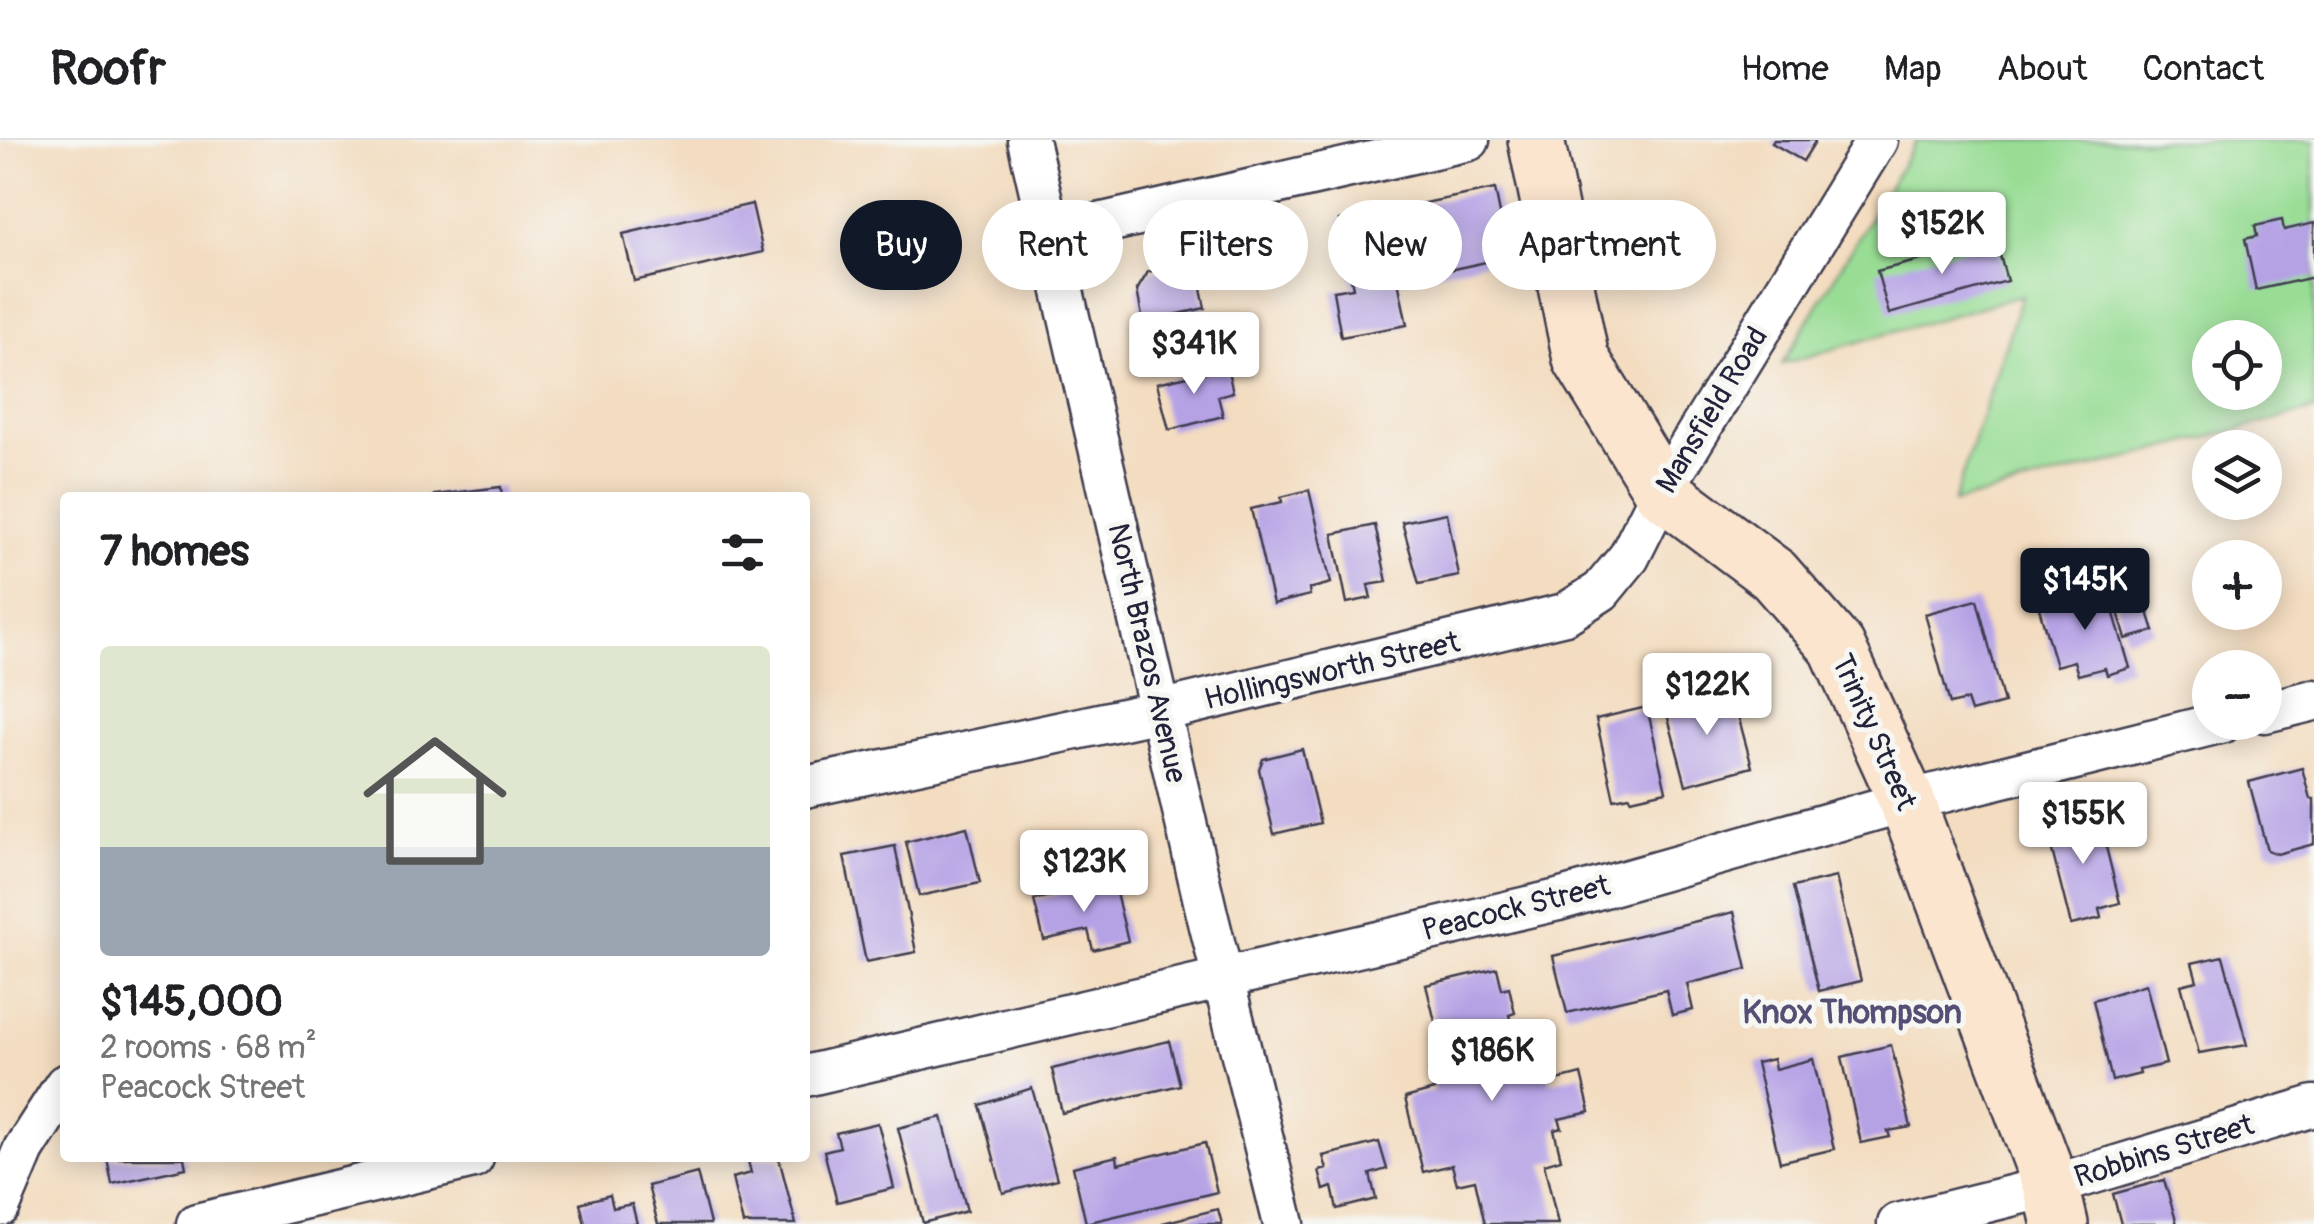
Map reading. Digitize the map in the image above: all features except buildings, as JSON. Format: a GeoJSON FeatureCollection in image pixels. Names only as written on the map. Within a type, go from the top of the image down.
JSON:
{"type":"FeatureCollection","features":[{"type":"Feature","properties":{"kind":"street","name":"North Brazos Avenue"},"geometry":{"type":"LineString","coordinates":[[1028,140],[1042,200]]}},
{"type":"Feature","properties":{"kind":"street"},"geometry":{"type":"LineString","coordinates":[[1123,218],[1469,140]]}},
{"type":"Feature","properties":{"kind":"street","name":"Trinity Street"},"geometry":{"type":"LineString","coordinates":[[1536,140],[1581,359],[1662,491],[1774,575],[1837,647],[1906,801],[2056,1205]]}},
{"type":"Feature","properties":{"kind":"street","name":"Mansfield Road"},"geometry":{"type":"LineString","coordinates":[[1565,614],[1601,591],[1629,557],[1662,491],[1877,140]]}},
{"type":"Feature","properties":{"kind":"street","name":"North Brazos Avenue"},"geometry":{"type":"LineString","coordinates":[[1063,290],[1284,1224]]}},
{"type":"Feature","properties":{"kind":"street","name":"Hollingsworth Street"},"geometry":{"type":"LineString","coordinates":[[810,785],[1160,711],[1565,614]]}},
{"type":"Feature","properties":{"kind":"street"},"geometry":{"type":"LineString","coordinates":[[2282,708],[2314,700]]}},
{"type":"Feature","properties":{"kind":"street","name":"Peacock Street"},"geometry":{"type":"LineString","coordinates":[[810,1075],[1558,900],[1906,801],[2192,730]]}},
{"type":"Feature","properties":{"kind":"street"},"geometry":{"type":"LineString","coordinates":[[0,1206],[24,1149],[60,1093]]}},
{"type":"Feature","properties":{"kind":"street","name":"Robbins Street"},"geometry":{"type":"LineString","coordinates":[[1898,1224],[2056,1205],[2314,1106]]}},
{"type":"Feature","properties":{"kind":"street"},"geometry":{"type":"LineString","coordinates":[[197,1224],[456,1162]]}},
{"type":"Feature","properties":{"kind":"green space"},"geometry":{"type":"Polygon","coordinates":[[[1917,140],[2314,140],[2314,410],[2236,430],[2192,430],[2192,441],[1953,503],[2022,295],[1782,364],[1917,140]]]}},
{"type":"Feature","properties":{"kind":"district","name":"Knox Thompson"},"geometry":{"type":"Point","coordinates":[1852,1013]}}]}
